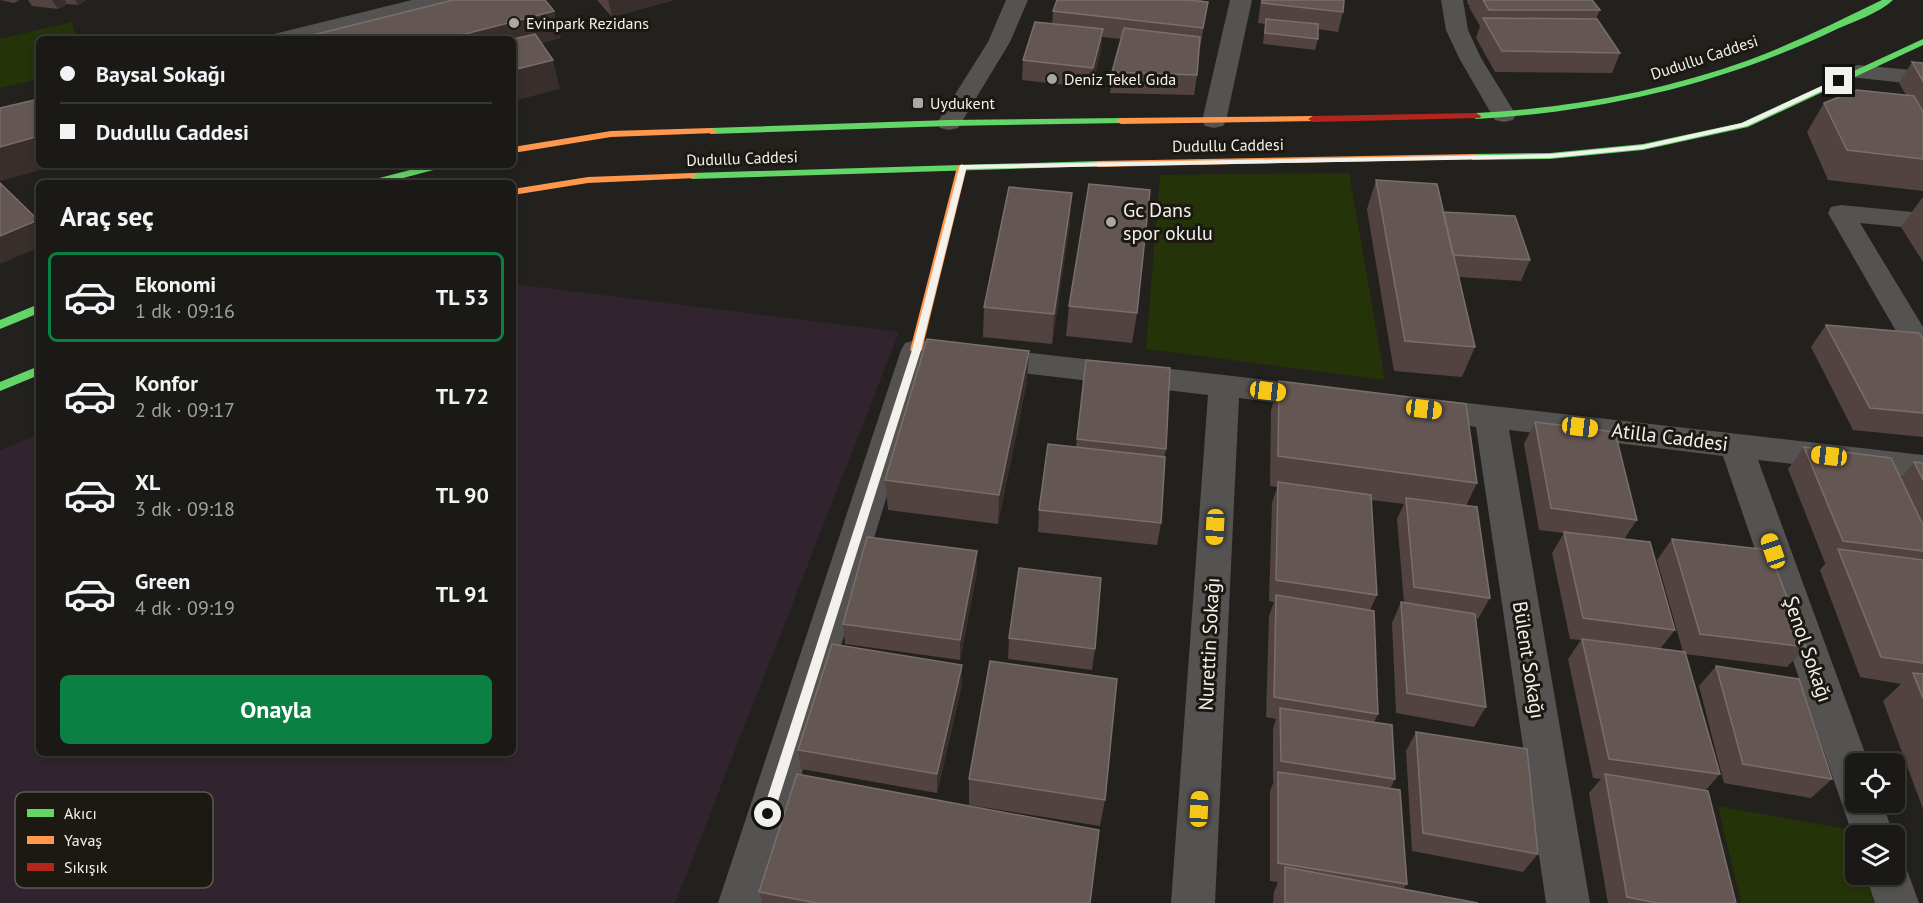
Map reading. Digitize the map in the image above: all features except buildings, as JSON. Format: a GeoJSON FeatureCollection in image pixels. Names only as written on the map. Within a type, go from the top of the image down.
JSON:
{"type":"FeatureCollection","features":[{"type":"Feature","properties":{"kind":"main road","name":"Dudullu Caddesi"},"geometry":{"type":"LineString","coordinates":[[516,150],[611,134],[949,123],[1214,121],[1504,115],[1589,104],[1675,87],[1790,47],[1888,0]]}},
{"type":"Feature","properties":{"kind":"main road","name":"Dudullu Caddesi"},"geometry":{"type":"LineString","coordinates":[[516,192],[588,180],[962,166],[1550,156],[1643,147],[1744,125],[1923,42]]}},
{"type":"Feature","properties":{"kind":"main road"},"geometry":{"type":"LineString","coordinates":[[916,350],[962,166]]}},
{"type":"Feature","properties":{"kind":"main road"},"geometry":{"type":"LineString","coordinates":[[381,180],[428,168]]}},
{"type":"Feature","properties":{"kind":"main road"},"geometry":{"type":"LineString","coordinates":[[0,326],[36,309]]}},
{"type":"Feature","properties":{"kind":"main road"},"geometry":{"type":"LineString","coordinates":[[0,387],[36,371]]}},
{"type":"Feature","properties":{"kind":"street"},"geometry":{"type":"LineString","coordinates":[[294,36],[438,0]]}},
{"type":"Feature","properties":{"kind":"street"},"geometry":{"type":"LineString","coordinates":[[949,123],[999,42],[1017,0]]}},
{"type":"Feature","properties":{"kind":"street"},"geometry":{"type":"LineString","coordinates":[[1214,121],[1240,0]]}},
{"type":"Feature","properties":{"kind":"street"},"geometry":{"type":"LineString","coordinates":[[1452,0],[1457,30],[1470,58],[1504,115]]}},
{"type":"Feature","properties":{"kind":"street"},"geometry":{"type":"LineString","coordinates":[[1858,72],[1923,78]]}},
{"type":"Feature","properties":{"kind":"street"},"geometry":{"type":"LineString","coordinates":[[1923,221],[1840,213],[1923,352]]}},
{"type":"Feature","properties":{"kind":"street"},"geometry":{"type":"LineString","coordinates":[[740,903],[916,350],[1351,400]]}},
{"type":"Feature","properties":{"kind":"street","name":"Nurettin Sokağı"},"geometry":{"type":"LineString","coordinates":[[1193,903],[1224,386]]}},
{"type":"Feature","properties":{"kind":"street","name":"Atilla Caddesi"},"geometry":{"type":"LineString","coordinates":[[1398,406],[1923,467]]}},
{"type":"Feature","properties":{"kind":"street","name":"Bülent Sokağı"},"geometry":{"type":"LineString","coordinates":[[1491,417],[1568,903]]}},
{"type":"Feature","properties":{"kind":"street","name":"Şenol Sokağı"},"geometry":{"type":"LineString","coordinates":[[1736,445],[1845,755]]}},
{"type":"Feature","properties":{"kind":"street"},"geometry":{"type":"LineString","coordinates":[[1891,885],[1897,903]]}},
{"type":"Feature","properties":{"kind":"shaded area"},"geometry":{"type":"Polygon","coordinates":[[[516,284],[899,332],[675,903],[0,903],[0,450],[36,435],[36,756],[516,756],[516,284]]]}},
{"type":"Feature","properties":{"kind":"green space"},"geometry":{"type":"Polygon","coordinates":[[[72,22],[75,36],[36,36],[36,80],[0,88],[0,39],[72,22]]]}},
{"type":"Feature","properties":{"kind":"green space"},"geometry":{"type":"Polygon","coordinates":[[[1349,173],[1385,380],[1146,349],[1160,175],[1349,173]]]}},
{"type":"Feature","properties":{"kind":"green space"},"geometry":{"type":"Polygon","coordinates":[[[1718,806],[1845,829],[1845,885],[1868,885],[1874,903],[1741,903],[1718,806]]]}},
{"type":"Feature","properties":{"kind":"traffic: fast"},"geometry":{"type":"LineString","coordinates":[[1476,116],[1516,114],[1597,104],[1676,86],[1753,62],[1828,30],[1889,0]]}},
{"type":"Feature","properties":{"kind":"traffic: fast"},"geometry":{"type":"LineString","coordinates":[[1473,157],[1550,156],[1643,147],[1744,125],[1923,42]]}},
{"type":"Feature","properties":{"kind":"traffic: fast"},"geometry":{"type":"LineString","coordinates":[[711,131],[949,123],[1121,121]]}},
{"type":"Feature","properties":{"kind":"traffic: fast"},"geometry":{"type":"LineString","coordinates":[[692,176],[1098,164]]}},
{"type":"Feature","properties":{"kind":"traffic: fast"},"geometry":{"type":"LineString","coordinates":[[384,180],[430,168]]}},
{"type":"Feature","properties":{"kind":"traffic: fast"},"geometry":{"type":"LineString","coordinates":[[0,325],[36,309]]}},
{"type":"Feature","properties":{"kind":"traffic: fast"},"geometry":{"type":"LineString","coordinates":[[0,387],[36,371]]}},
{"type":"Feature","properties":{"kind":"traffic: slow"},"geometry":{"type":"LineString","coordinates":[[1121,121],[1313,119]]}},
{"type":"Feature","properties":{"kind":"traffic: slow"},"geometry":{"type":"LineString","coordinates":[[516,150],[611,134],[711,131]]}},
{"type":"Feature","properties":{"kind":"traffic: slow"},"geometry":{"type":"LineString","coordinates":[[1098,164],[1473,157]]}},
{"type":"Feature","properties":{"kind":"traffic: slow"},"geometry":{"type":"LineString","coordinates":[[916,350],[962,167]]}},
{"type":"Feature","properties":{"kind":"traffic: slow"},"geometry":{"type":"LineString","coordinates":[[516,192],[588,180],[692,176]]}},
{"type":"Feature","properties":{"kind":"traffic: jam"},"geometry":{"type":"LineString","coordinates":[[1313,119],[1476,116]]}},
{"type":"Feature","properties":{"kind":"place","name":"Evinpark Rezidans"},"geometry":{"type":"Point","coordinates":[514,23]}},
{"type":"Feature","properties":{"kind":"place","name":"Deniz Tekel Gıda"},"geometry":{"type":"Point","coordinates":[1052,79]}},
{"type":"Feature","properties":{"kind":"place","name":"Uydukent"},"geometry":{"type":"Point","coordinates":[918,103]}},
{"type":"Feature","properties":{"kind":"place","name":"Gc Dans spor okulu"},"geometry":{"type":"Point","coordinates":[1111,222]}},
{"type":"Feature","properties":{"kind":"route"},"geometry":{"type":"LineString","coordinates":[[768,814],[916,350],[962,166],[1550,156],[1643,147],[1744,125],[1839,81]]}}]}
